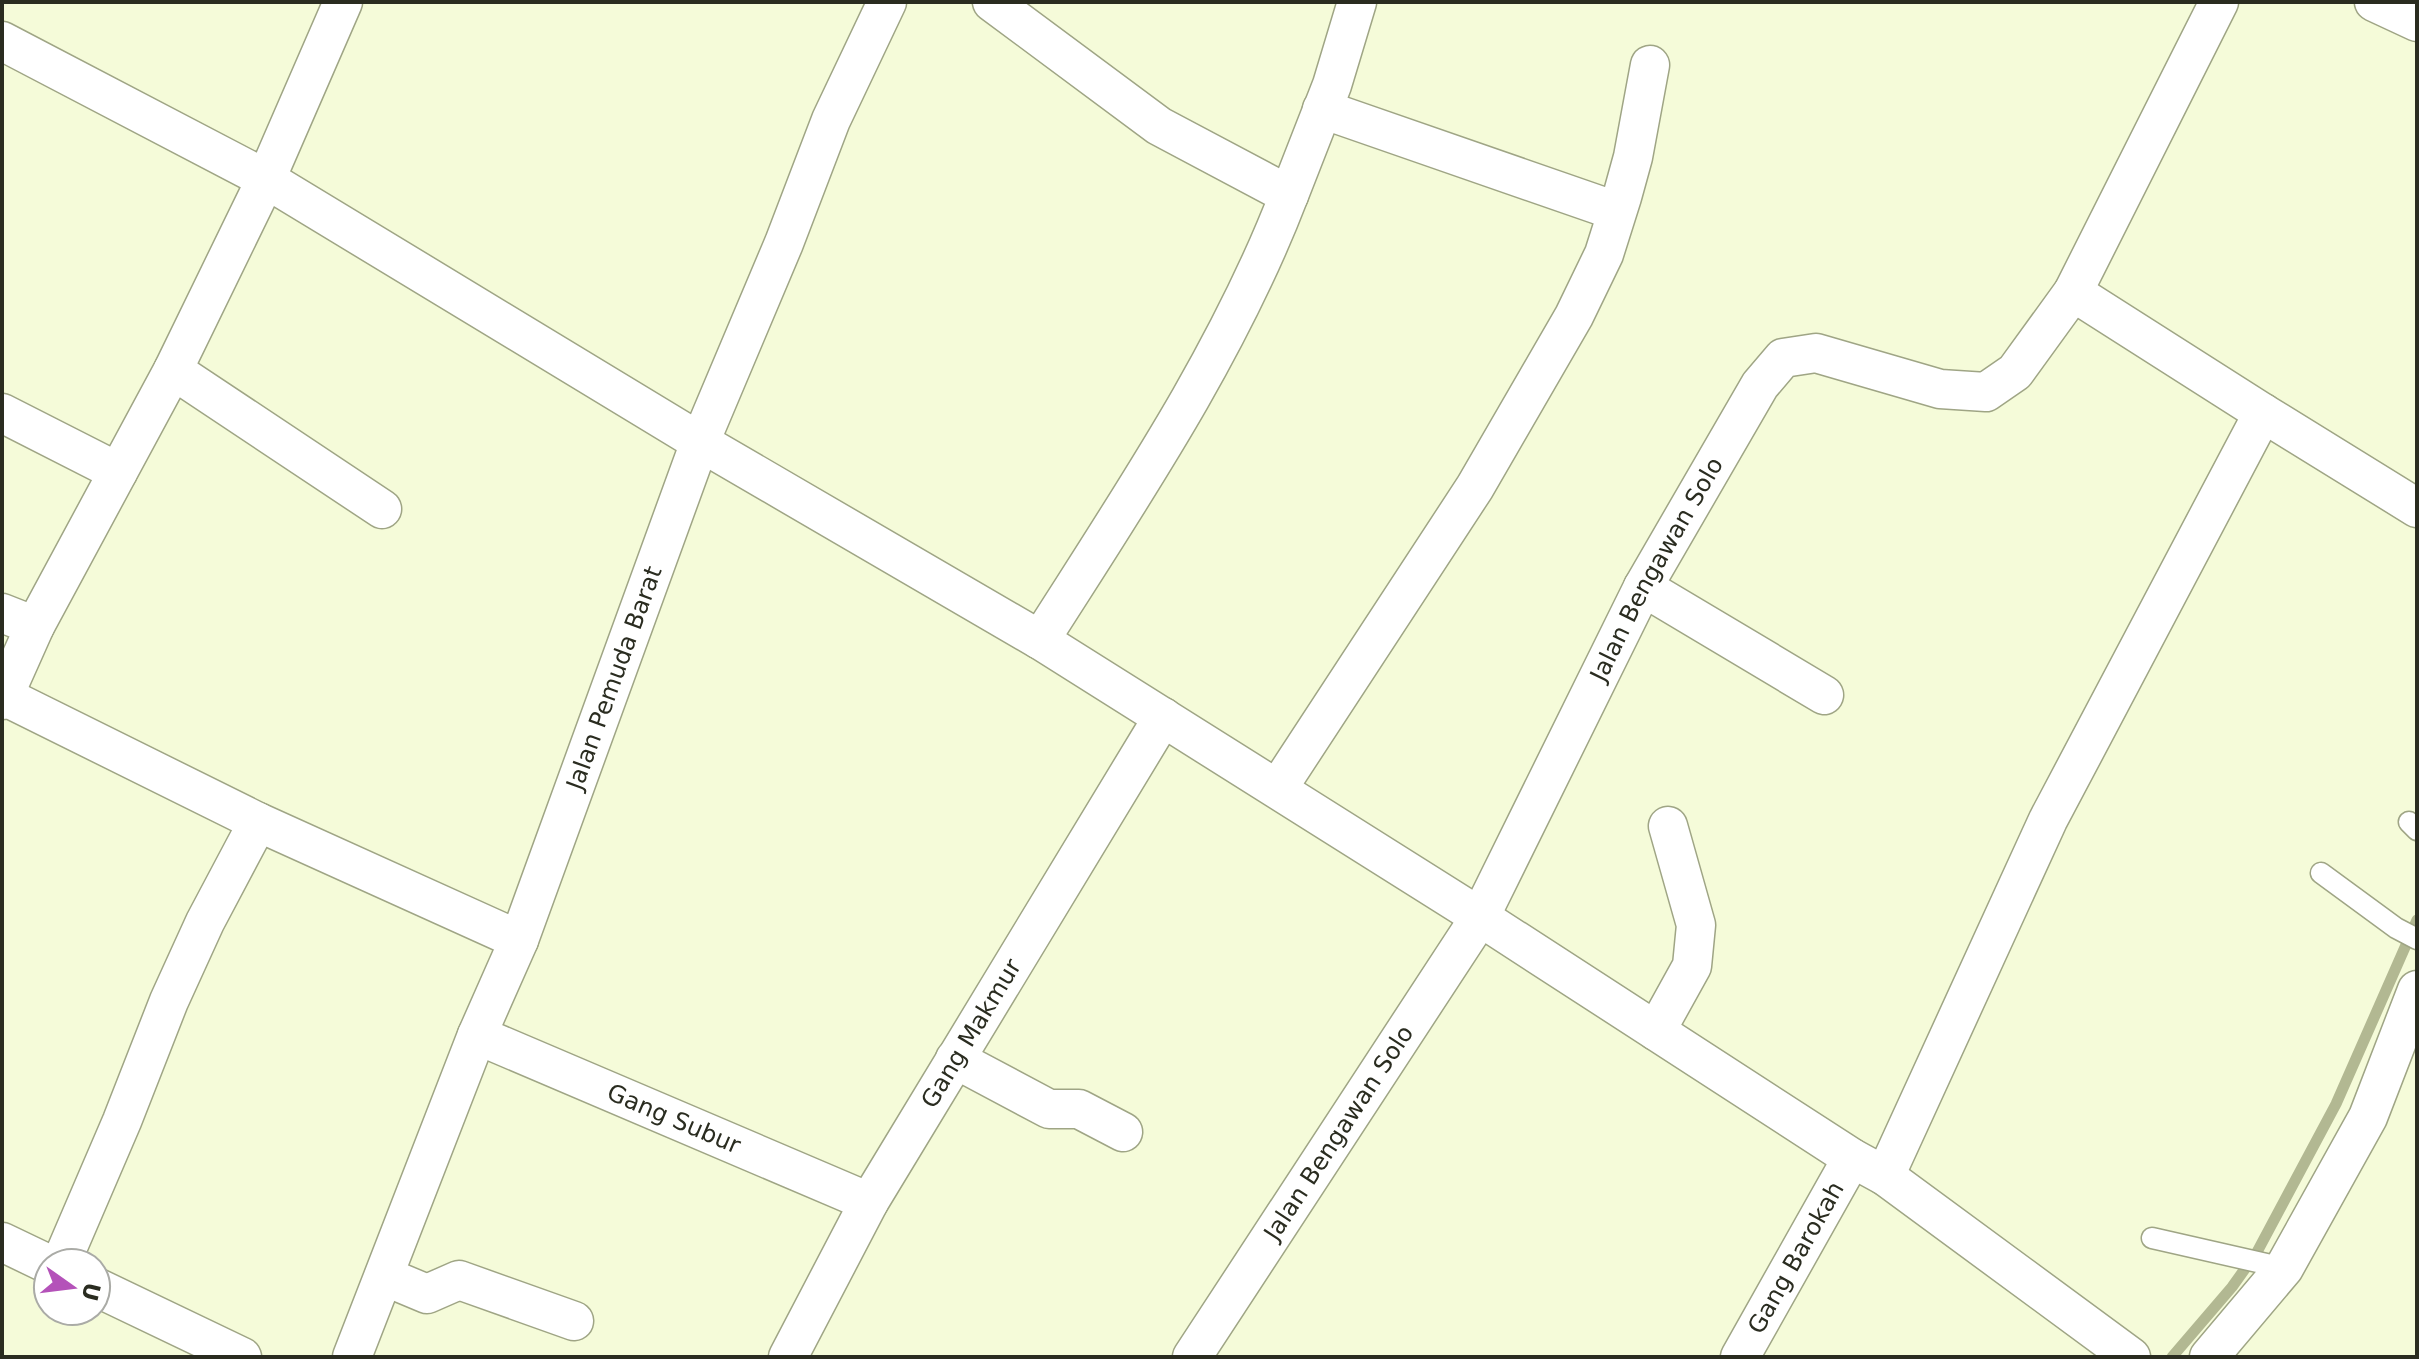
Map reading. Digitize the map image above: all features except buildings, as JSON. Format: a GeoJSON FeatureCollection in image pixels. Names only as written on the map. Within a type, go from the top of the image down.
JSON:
{"type":"FeatureCollection","features":[{"type":"Feature","properties":{"kind":"street"},"geometry":{"type":"LineString","coordinates":[[343,2],[266,179],[173,370],[118,472],[18,619],[3,698],[258,822],[519,940]]}},
{"type":"Feature","properties":{"kind":"street","name":"Jalan Pemuda Barat"},"geometry":{"type":"LineString","coordinates":[[352,1357],[477,1035],[519,940],[700,442],[784,243],[831,120],[887,2]]}},
{"type":"Feature","properties":{"kind":"street"},"geometry":{"type":"LineString","coordinates":[[992,2],[1159,126],[1289,195]]}},
{"type":"Feature","properties":{"kind":"street"},"geometry":{"type":"LineString","coordinates":[[1040,640],[1153,461],[1258,271],[1332,85],[1357,2]]}},
{"type":"Feature","properties":{"kind":"street","name":"Jalan Bengawan Solo"},"geometry":{"type":"LineString","coordinates":[[1192,1357],[1480,917],[1643,587],[1760,385],[1783,358],[1816,353],[1940,389],[1986,392],[2015,372],[2073,292],[2219,2]]}},
{"type":"Feature","properties":{"kind":"street"},"geometry":{"type":"LineString","coordinates":[[2374,2],[2417,22]]}},
{"type":"Feature","properties":{"kind":"street"},"geometry":{"type":"LineString","coordinates":[[2,41],[266,179],[700,442],[1040,640],[1278,788],[1852,1158],[1885,1176],[2131,1357]]}},
{"type":"Feature","properties":{"kind":"street"},"geometry":{"type":"LineString","coordinates":[[1278,788],[1483,474],[1574,316],[1604,254],[1633,157],[1650,65]]}},
{"type":"Feature","properties":{"kind":"street"},"geometry":{"type":"LineString","coordinates":[[1322,109],[1616,211]]}},
{"type":"Feature","properties":{"kind":"street"},"geometry":{"type":"LineString","coordinates":[[2073,292],[2417,508]]}},
{"type":"Feature","properties":{"kind":"street"},"geometry":{"type":"LineString","coordinates":[[173,370],[382,509]]}},
{"type":"Feature","properties":{"kind":"street"},"geometry":{"type":"LineString","coordinates":[[2,413],[118,472]]}},
{"type":"Feature","properties":{"kind":"street"},"geometry":{"type":"LineString","coordinates":[[1885,1176],[2048,820],[2263,413]]}},
{"type":"Feature","properties":{"kind":"street"},"geometry":{"type":"LineString","coordinates":[[1643,587],[1824,695]]}},
{"type":"Feature","properties":{"kind":"street","name":"Gang Makmur"},"geometry":{"type":"LineString","coordinates":[[788,1357],[869,1202],[1163,717]]}},
{"type":"Feature","properties":{"kind":"street"},"geometry":{"type":"LineString","coordinates":[[68,1247],[169,1001],[205,922],[258,822]]}},
{"type":"Feature","properties":{"kind":"street"},"geometry":{"type":"LineString","coordinates":[[1656,1031],[1692,966],[1696,925],[1668,826]]}},
{"type":"Feature","properties":{"kind":"street"},"geometry":{"type":"LineString","coordinates":[[2209,1357],[2278,1266],[2368,1117],[2417,990]]}},
{"type":"Feature","properties":{"kind":"street","name":"Gang Subur"},"geometry":{"type":"LineString","coordinates":[[477,1035],[869,1202]]}},
{"type":"Feature","properties":{"kind":"street"},"geometry":{"type":"LineString","coordinates":[[955,1059],[1049,1109],[1079,1109],[1123,1132]]}},
{"type":"Feature","properties":{"kind":"street","name":"Gang Barokah"},"geometry":{"type":"LineString","coordinates":[[1740,1357],[1852,1158]]}},
{"type":"Feature","properties":{"kind":"street"},"geometry":{"type":"LineString","coordinates":[[2,1242],[32,1256]]}},
{"type":"Feature","properties":{"kind":"street"},"geometry":{"type":"LineString","coordinates":[[384,1276],[427,1294],[459,1280],[574,1321]]}},
{"type":"Feature","properties":{"kind":"street"},"geometry":{"type":"LineString","coordinates":[[112,1295],[242,1357]]}},
{"type":"Feature","properties":{"kind":"lane"},"geometry":{"type":"LineString","coordinates":[[2321,873],[2396,928],[2417,939]]}},
{"type":"Feature","properties":{"kind":"lane"},"geometry":{"type":"LineString","coordinates":[[2152,1238],[2278,1266]]}},
{"type":"Feature","properties":{"kind":"waterway"},"geometry":{"type":"LineString","coordinates":[[2172,1357],[2232,1287],[2257,1252],[2336,1104],[2417,920]]}}]}
